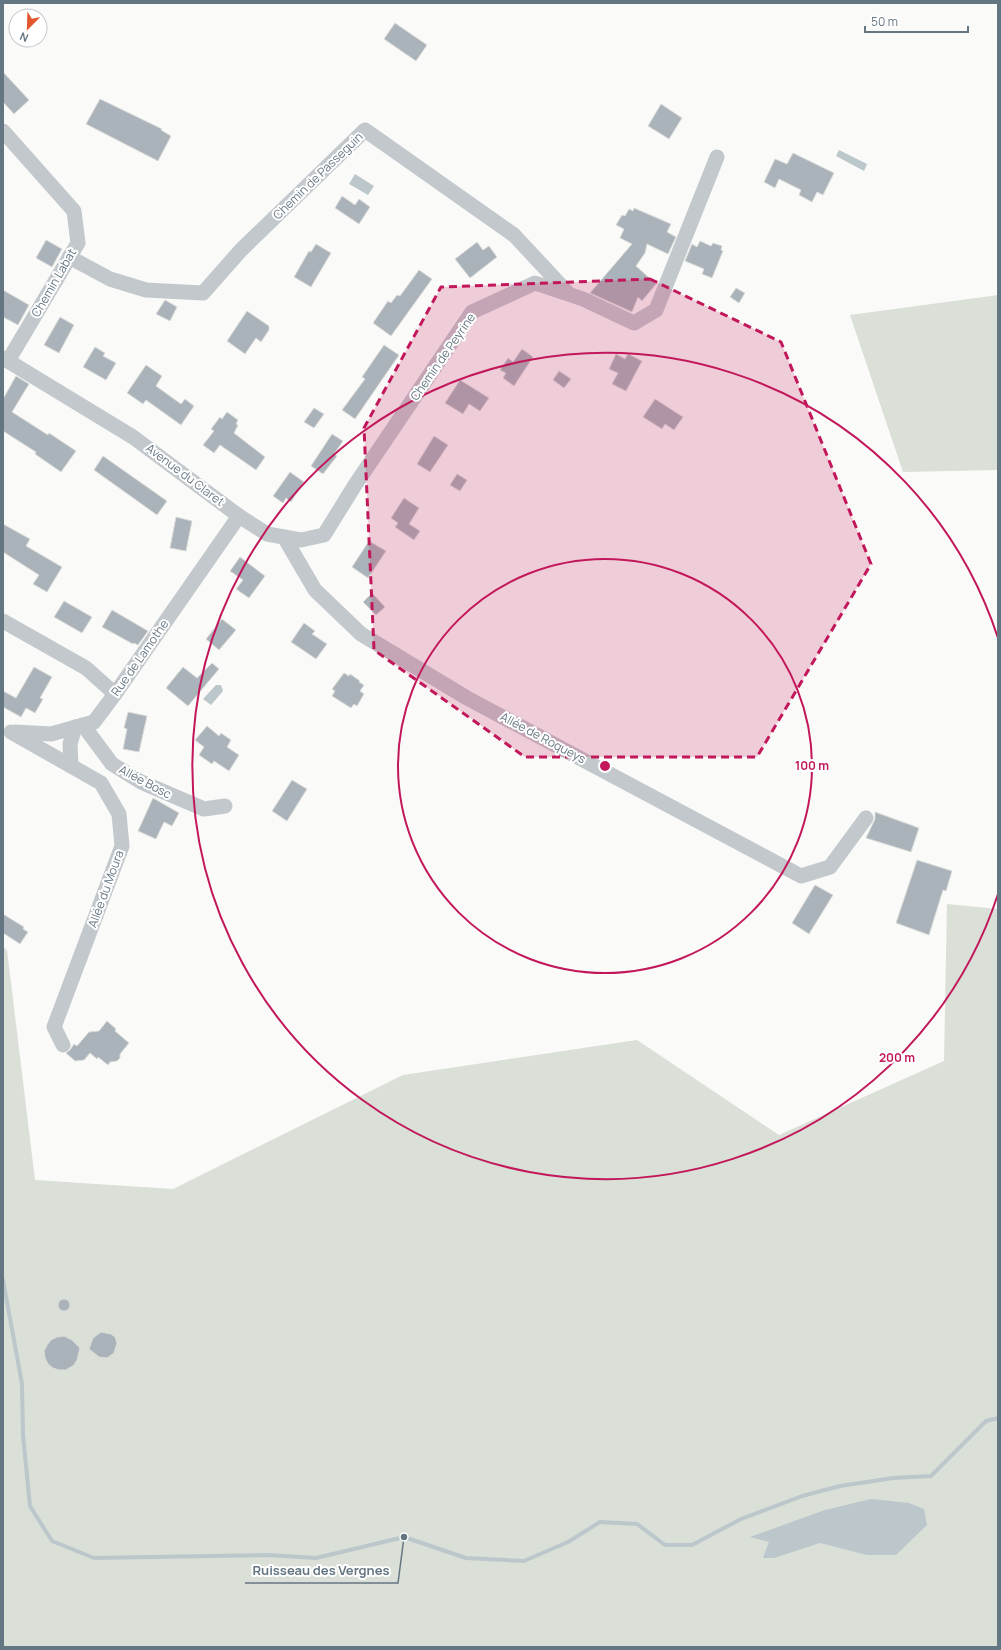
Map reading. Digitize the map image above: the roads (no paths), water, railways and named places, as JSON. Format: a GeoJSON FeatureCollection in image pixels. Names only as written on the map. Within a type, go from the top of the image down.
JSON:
{"type":"FeatureCollection","features":[{"type":"Feature","properties":{"kind":"street","name":"Chemin de Passeguin"},"geometry":{"type":"LineString","coordinates":[[69,257],[110,279],[146,290],[203,293],[241,250],[365,130],[514,235],[569,295]]}},
{"type":"Feature","properties":{"kind":"street","name":"Chemin Labat"},"geometry":{"type":"LineString","coordinates":[[3,131],[74,211],[78,243],[6,359]]}},
{"type":"Feature","properties":{"kind":"street","name":"Chemin de Peyrine"},"geometry":{"type":"LineString","coordinates":[[355,485],[472,312],[535,283],[569,295],[634,323],[656,310],[717,156]]}},
{"type":"Feature","properties":{"kind":"street","name":"Avenue du Claret"},"geometry":{"type":"LineString","coordinates":[[6,359],[133,437],[239,516],[267,534],[301,540],[324,535],[355,485]]}},
{"type":"Feature","properties":{"kind":"street","name":"Rue de Lamothe"},"geometry":{"type":"LineString","coordinates":[[7,729],[51,734],[94,722],[239,516]]}},
{"type":"Feature","properties":{"kind":"street","name":"Allée de Roqueys"},"geometry":{"type":"LineString","coordinates":[[284,537],[315,590],[361,634],[467,698],[801,876],[830,867],[866,818]]}},
{"type":"Feature","properties":{"kind":"street"},"geometry":{"type":"LineString","coordinates":[[3,621],[86,668],[115,694]]}},
{"type":"Feature","properties":{"kind":"street"},"geometry":{"type":"LineString","coordinates":[[71,766],[70,744],[79,726]]}},
{"type":"Feature","properties":{"kind":"street","name":"Allée Bosc"},"geometry":{"type":"LineString","coordinates":[[79,726],[112,764],[141,782],[204,809],[225,806]]}},
{"type":"Feature","properties":{"kind":"street","name":"Allée du Moura"},"geometry":{"type":"LineString","coordinates":[[7,729],[101,783],[119,814],[122,846],[54,1027],[63,1045]]}},
{"type":"Feature","properties":{"kind":"waterway"},"geometry":{"type":"LineString","coordinates":[[3,1280],[22,1384],[23,1435],[30,1506],[52,1541],[94,1558],[268,1555],[316,1558],[404,1537],[466,1558],[524,1561],[568,1542],[600,1522],[637,1524],[665,1545],[692,1545],[741,1519],[802,1496],[840,1486],[893,1478],[931,1476],[986,1421],[998,1418]]}},
{"type":"Feature","properties":{"kind":"place","name":"Ruisseau des Vergnes"},"geometry":{"type":"Point","coordinates":[404,1537]}}]}
